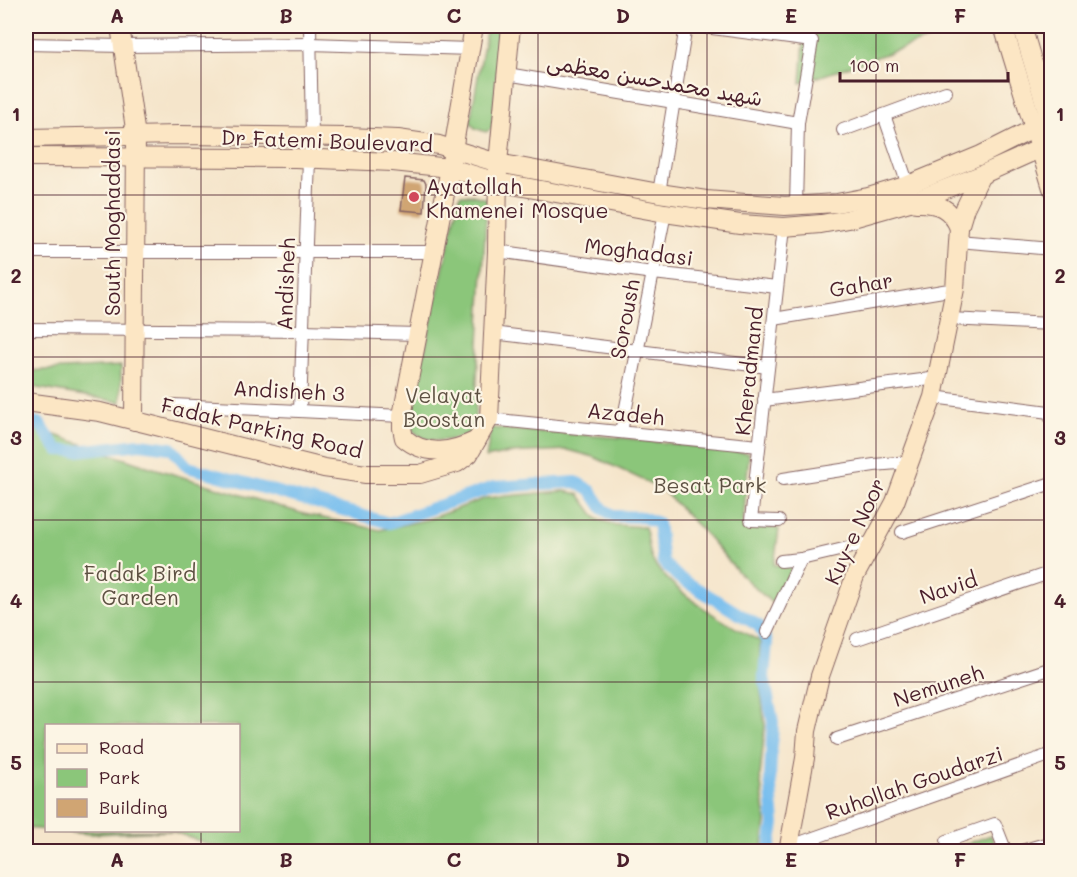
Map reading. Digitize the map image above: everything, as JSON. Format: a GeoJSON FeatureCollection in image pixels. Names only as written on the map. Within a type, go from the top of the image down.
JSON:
{"type":"FeatureCollection","features":[{"type":"Feature","properties":{"kind":"main road","name":"South Moghaddasi"},"geometry":{"type":"LineString","coordinates":[[120,26],[136,136],[134,421]]}},
{"type":"Feature","properties":{"kind":"main road"},"geometry":{"type":"LineString","coordinates":[[474,26],[450,168],[402,416],[402,428],[404,438],[419,448],[449,450],[478,439]]}},
{"type":"Feature","properties":{"kind":"main road"},"geometry":{"type":"LineString","coordinates":[[489,419],[497,251],[498,163],[511,26]]}},
{"type":"Feature","properties":{"kind":"main road"},"geometry":{"type":"LineString","coordinates":[[1003,26],[1046,121]]}},
{"type":"Feature","properties":{"kind":"main road"},"geometry":{"type":"LineString","coordinates":[[1022,26],[1046,121],[1045,143],[1052,188]]}},
{"type":"Feature","properties":{"kind":"main road","name":"Dr Fatemi Boulevard"},"geometry":{"type":"LineString","coordinates":[[26,138],[312,136],[398,140],[453,148],[498,163],[659,193],[772,207],[837,203],[868,197],[908,185],[981,154],[1046,121]]}},
{"type":"Feature","properties":{"kind":"main road","name":"Dr Fatemi Boulevard"},"geometry":{"type":"LineString","coordinates":[[26,157],[309,159],[393,162],[450,168],[497,182],[665,213],[747,225],[784,227],[849,219],[905,204],[981,175],[1045,143]]}},
{"type":"Feature","properties":{"kind":"main road","name":"Kuy-e Noor"},"geometry":{"type":"LineString","coordinates":[[788,849],[805,758],[807,731],[820,676],[855,576],[895,502],[933,397],[955,289],[958,235],[965,208],[981,175]]}},
{"type":"Feature","properties":{"kind":"main road"},"geometry":{"type":"LineString","coordinates":[[905,204],[939,205],[950,211],[958,235]]}},
{"type":"Feature","properties":{"kind":"main road","name":"Fadak Parking Road"},"geometry":{"type":"LineString","coordinates":[[26,402],[100,412],[324,468],[366,474],[420,474],[457,463],[469,454],[489,419]]}},
{"type":"Feature","properties":{"kind":"street"},"geometry":{"type":"LineString","coordinates":[[310,26],[312,136]]}},
{"type":"Feature","properties":{"kind":"street"},"geometry":{"type":"LineString","coordinates":[[659,193],[687,26]]}},
{"type":"Feature","properties":{"kind":"street"},"geometry":{"type":"LineString","coordinates":[[697,26],[812,41],[798,123],[796,206]]}},
{"type":"Feature","properties":{"kind":"street"},"geometry":{"type":"LineString","coordinates":[[26,44],[123,46],[310,44],[471,49]]}},
{"type":"Feature","properties":{"kind":"street","name":"شهید محمدحسن معظمی"},"geometry":{"type":"LineString","coordinates":[[507,74],[798,123]]}},
{"type":"Feature","properties":{"kind":"street"},"geometry":{"type":"LineString","coordinates":[[843,130],[946,92]]}},
{"type":"Feature","properties":{"kind":"street"},"geometry":{"type":"LineString","coordinates":[[884,116],[908,185]]}},
{"type":"Feature","properties":{"kind":"street","name":"Andisheh"},"geometry":{"type":"LineString","coordinates":[[300,410],[309,159]]}},
{"type":"Feature","properties":{"kind":"street","name":"Soroush"},"geometry":{"type":"LineString","coordinates":[[621,432],[665,213]]}},
{"type":"Feature","properties":{"kind":"street","name":"Kheradmand"},"geometry":{"type":"LineString","coordinates":[[779,520],[751,519],[784,227]]}},
{"type":"Feature","properties":{"kind":"street"},"geometry":{"type":"LineString","coordinates":[[958,235],[1052,249]]}},
{"type":"Feature","properties":{"kind":"street","name":"Moghadasi"},"geometry":{"type":"LineString","coordinates":[[497,251],[653,273],[777,287]]}},
{"type":"Feature","properties":{"kind":"street"},"geometry":{"type":"LineString","coordinates":[[26,252],[433,252]]}},
{"type":"Feature","properties":{"kind":"street","name":"Gahar"},"geometry":{"type":"LineString","coordinates":[[774,319],[955,289]]}},
{"type":"Feature","properties":{"kind":"street"},"geometry":{"type":"LineString","coordinates":[[950,319],[1052,324]]}},
{"type":"Feature","properties":{"kind":"street"},"geometry":{"type":"LineString","coordinates":[[26,329],[418,334]]}},
{"type":"Feature","properties":{"kind":"street"},"geometry":{"type":"LineString","coordinates":[[493,333],[768,367]]}},
{"type":"Feature","properties":{"kind":"street"},"geometry":{"type":"LineString","coordinates":[[765,399],[938,378]]}},
{"type":"Feature","properties":{"kind":"street"},"geometry":{"type":"LineString","coordinates":[[933,397],[1051,415]]}},
{"type":"Feature","properties":{"kind":"street","name":"Andisheh 3"},"geometry":{"type":"LineString","coordinates":[[173,405],[402,416]]}},
{"type":"Feature","properties":{"kind":"street","name":"Azadeh"},"geometry":{"type":"LineString","coordinates":[[489,419],[759,446]]}},
{"type":"Feature","properties":{"kind":"street"},"geometry":{"type":"LineString","coordinates":[[783,479],[909,462]]}},
{"type":"Feature","properties":{"kind":"street"},"geometry":{"type":"LineString","coordinates":[[902,532],[1052,483]]}},
{"type":"Feature","properties":{"kind":"street"},"geometry":{"type":"LineString","coordinates":[[781,561],[801,559],[873,542]]}},
{"type":"Feature","properties":{"kind":"street"},"geometry":{"type":"LineString","coordinates":[[767,632],[801,559]]}},
{"type":"Feature","properties":{"kind":"street","name":"Navid"},"geometry":{"type":"LineString","coordinates":[[857,639],[1052,572]]}},
{"type":"Feature","properties":{"kind":"street","name":"Nemuneh"},"geometry":{"type":"LineString","coordinates":[[837,739],[1052,668]]}},
{"type":"Feature","properties":{"kind":"street","name":"Ruhollah Goudarzi"},"geometry":{"type":"LineString","coordinates":[[788,849],[1052,754]]}},
{"type":"Feature","properties":{"kind":"street"},"geometry":{"type":"LineString","coordinates":[[950,852],[947,841],[994,824],[1006,852]]}},
{"type":"Feature","properties":{"kind":"street"},"geometry":{"type":"LineString","coordinates":[[1018,852],[1052,842]]}},
{"type":"Feature","properties":{"kind":"green space"},"geometry":{"type":"Polygon","coordinates":[[[487,26],[501,26],[492,128],[486,132],[475,128],[470,122],[487,26]]]}},
{"type":"Feature","properties":{"kind":"green space"},"geometry":{"type":"Polygon","coordinates":[[[805,26],[967,26],[801,83],[805,26]]]}},
{"type":"Feature","properties":{"kind":"green space","name":"Velayat Boostan"},"geometry":{"type":"Polygon","coordinates":[[[460,195],[473,195],[487,199],[474,433],[447,440],[430,440],[414,432],[408,424],[460,195]]]}},
{"type":"Feature","properties":{"kind":"green space"},"geometry":{"type":"Polygon","coordinates":[[[121,366],[121,402],[26,386],[26,371],[121,366]]]}},
{"type":"Feature","properties":{"kind":"green space","name":"Fadak Bird Garden"},"geometry":{"type":"Polygon","coordinates":[[[26,425],[137,463],[304,514],[380,530],[429,519],[486,498],[564,491],[579,494],[597,519],[615,525],[645,527],[652,559],[674,586],[702,607],[760,641],[760,683],[765,726],[760,776],[766,822],[762,851],[229,852],[175,832],[240,832],[240,724],[45,724],[45,830],[26,828],[26,425]]]}},
{"type":"Feature","properties":{"kind":"green space","name":"Besat Park"},"geometry":{"type":"Polygon","coordinates":[[[491,428],[624,438],[749,453],[743,525],[779,529],[774,565],[795,564],[773,604],[739,573],[702,530],[660,488],[594,457],[568,450],[509,453],[486,458],[491,428]]]}},
{"type":"Feature","properties":{"kind":"green space"},"geometry":{"type":"Polygon","coordinates":[[[64,832],[145,832],[92,834],[64,832]]]}},
{"type":"Feature","properties":{"kind":"green space"},"geometry":{"type":"Polygon","coordinates":[[[991,835],[997,851],[963,851],[961,846],[991,835]]]}},
{"type":"Feature","properties":{"kind":"building","name":"Ayatollah Khamenei Mosque"},"geometry":{"type":"Polygon","coordinates":[[[405,178],[424,180],[426,184],[424,212],[401,210],[405,178]]]}},
{"type":"Feature","properties":{"kind":"waterway"},"geometry":{"type":"LineString","coordinates":[[26,422],[39,423],[58,450],[77,451],[140,444],[171,448],[188,467],[389,523],[494,487],[576,482],[591,491],[603,509],[614,516],[642,517],[658,523],[663,562],[678,577],[759,626],[767,642],[764,677],[773,722],[770,776],[774,824],[769,852]]}},
{"type":"Feature","properties":{"kind":"place","name":"Ayatollah Khamenei Mosque"},"geometry":{"type":"Point","coordinates":[414,197]}}]}
